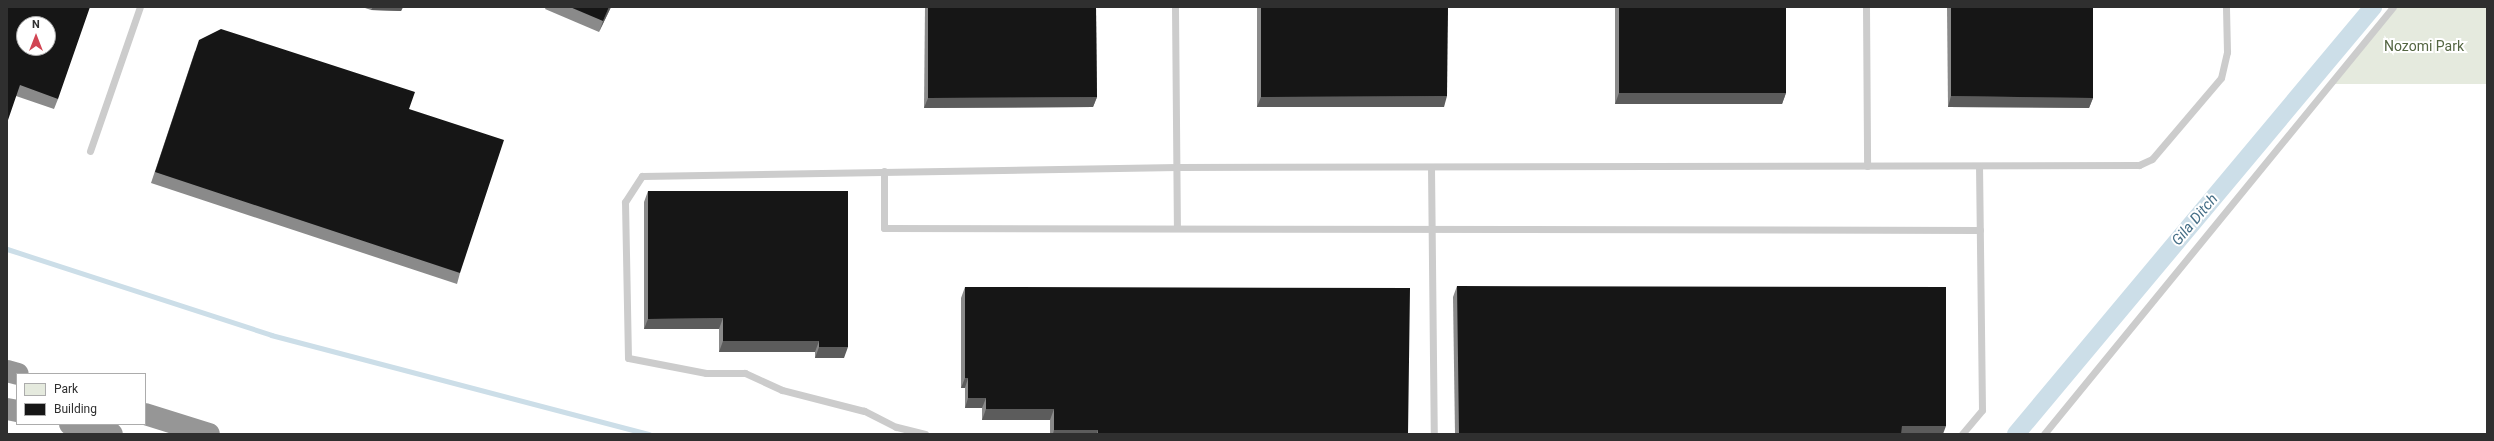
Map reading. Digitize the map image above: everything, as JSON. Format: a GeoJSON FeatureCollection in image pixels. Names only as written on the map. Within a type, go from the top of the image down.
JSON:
{"type":"FeatureCollection","features":[{"type":"Feature","properties":{"kind":"highway"},"geometry":{"type":"LineString","coordinates":[[146,414],[209,434]]}},
{"type":"Feature","properties":{"kind":"highway"},"geometry":{"type":"LineString","coordinates":[[74,425],[112,434]]}},
{"type":"Feature","properties":{"kind":"lane"},"geometry":{"type":"LineString","coordinates":[[90,151],[140,7]]}},
{"type":"Feature","properties":{"kind":"lane"},"geometry":{"type":"LineString","coordinates":[[1175,7],[1177,227]]}},
{"type":"Feature","properties":{"kind":"lane"},"geometry":{"type":"LineString","coordinates":[[1866,7],[1867,166]]}},
{"type":"Feature","properties":{"kind":"lane"},"geometry":{"type":"LineString","coordinates":[[925,434],[896,427],[864,411],[782,390],[745,374],[706,374],[628,358],[625,202],[642,176],[1177,167],[2139,165],[2152,158],[2221,78],[2227,52],[2226,7]]}},
{"type":"Feature","properties":{"kind":"lane"},"geometry":{"type":"LineString","coordinates":[[2044,434],[2393,7]]}},
{"type":"Feature","properties":{"kind":"lane"},"geometry":{"type":"LineString","coordinates":[[1432,166],[1434,434]]}},
{"type":"Feature","properties":{"kind":"lane"},"geometry":{"type":"LineString","coordinates":[[1962,434],[1982,410],[1979,166]]}},
{"type":"Feature","properties":{"kind":"lane"},"geometry":{"type":"LineString","coordinates":[[884,171],[884,228],[1432,227],[1980,230]]}},
{"type":"Feature","properties":{"kind":"green space","name":"Nozomi Park"},"geometry":{"type":"Polygon","coordinates":[[[2393,7],[2487,7],[2487,84],[2331,84],[2393,7]]]}},
{"type":"Feature","properties":{"kind":"building"},"geometry":{"type":"Polygon","coordinates":[[[7,7],[90,7],[58,99],[20,85],[7,123],[7,7]]]}},
{"type":"Feature","properties":{"kind":"building"},"geometry":{"type":"Polygon","coordinates":[[[570,7],[609,7],[603,21],[570,7]]]}},
{"type":"Feature","properties":{"kind":"building"},"geometry":{"type":"Polygon","coordinates":[[[928,7],[1096,7],[1097,97],[928,98],[928,7]]]}},
{"type":"Feature","properties":{"kind":"building"},"geometry":{"type":"Polygon","coordinates":[[[1261,7],[1448,7],[1447,96],[1261,97],[1261,7]]]}},
{"type":"Feature","properties":{"kind":"building"},"geometry":{"type":"Polygon","coordinates":[[[1619,7],[1786,7],[1786,93],[1619,93],[1619,7]]]}},
{"type":"Feature","properties":{"kind":"building"},"geometry":{"type":"Polygon","coordinates":[[[1951,7],[2093,7],[2093,98],[1951,96],[1951,7]]]}},
{"type":"Feature","properties":{"kind":"building"},"geometry":{"type":"Polygon","coordinates":[[[221,29],[415,92],[409,109],[504,140],[460,273],[155,172],[199,40],[221,29]]]}},
{"type":"Feature","properties":{"kind":"building"},"geometry":{"type":"Polygon","coordinates":[[[648,191],[848,191],[848,347],[819,347],[819,341],[723,341],[723,318],[648,319],[648,191]]]}},
{"type":"Feature","properties":{"kind":"building"},"geometry":{"type":"Polygon","coordinates":[[[1457,286],[1946,287],[1946,426],[1902,426],[1901,434],[1459,434],[1457,286]]]}},
{"type":"Feature","properties":{"kind":"building"},"geometry":{"type":"Polygon","coordinates":[[[965,287],[1410,288],[1408,434],[1098,434],[1098,430],[1054,430],[1054,409],[986,409],[986,398],[968,398],[968,378],[965,378],[965,287]]]}},
{"type":"Feature","properties":{"kind":"waterway","name":"Gila Ditch"},"geometry":{"type":"LineString","coordinates":[[2016,434],[2373,7]]}},
{"type":"Feature","properties":{"kind":"waterway"},"geometry":{"type":"LineString","coordinates":[[7,249],[271,335],[649,434]]}}]}
